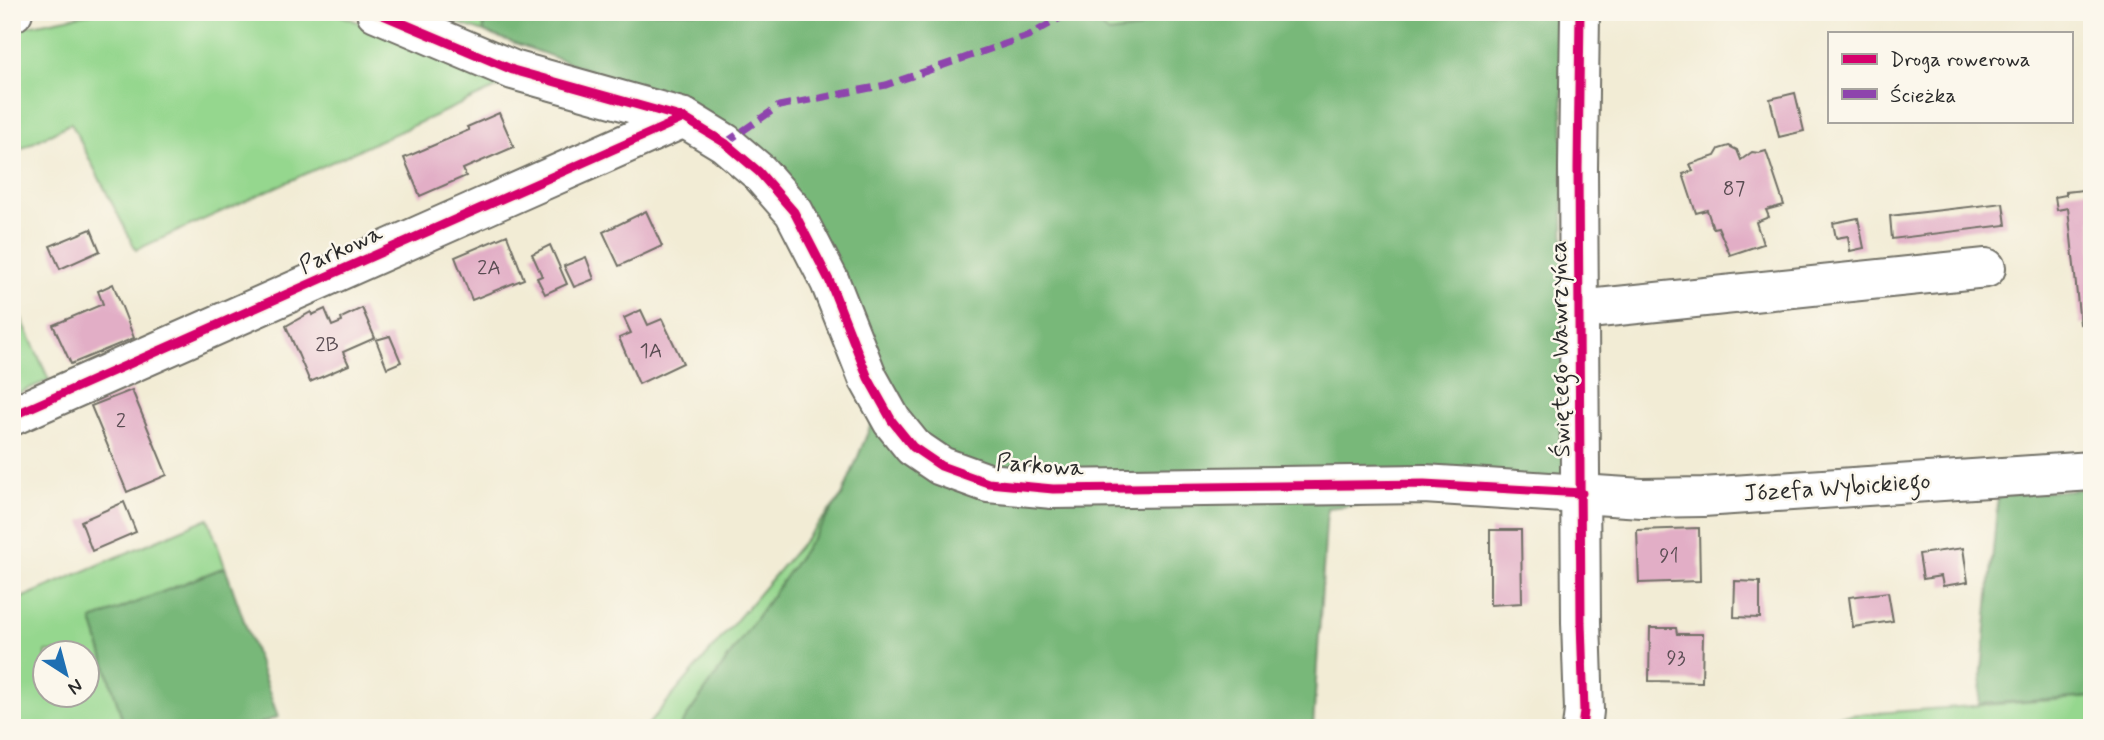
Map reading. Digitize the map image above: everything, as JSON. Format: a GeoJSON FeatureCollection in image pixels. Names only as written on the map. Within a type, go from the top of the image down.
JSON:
{"type":"FeatureCollection","features":[{"type":"Feature","properties":{"kind":"street","name":"Parkowa"},"geometry":{"type":"LineString","coordinates":[[376,12],[513,70],[684,118],[725,143],[759,172],[794,212],[830,282],[868,378],[892,421],[913,447],[941,466],[988,483],[1053,489],[1424,484],[1582,493]]}},
{"type":"Feature","properties":{"kind":"street","name":"Świętego Wawrzyńca"},"geometry":{"type":"LineString","coordinates":[[1580,12],[1579,310],[1584,710],[1581,728]]}},
{"type":"Feature","properties":{"kind":"street","name":"Parkowa"},"geometry":{"type":"LineString","coordinates":[[12,416],[684,118]]}},
{"type":"Feature","properties":{"kind":"street"},"geometry":{"type":"LineString","coordinates":[[1579,310],[1986,268]]}},
{"type":"Feature","properties":{"kind":"street","name":"Józefa Wybickiego"},"geometry":{"type":"LineString","coordinates":[[1582,493],[1642,498],[1703,497],[2092,471]]}},
{"type":"Feature","properties":{"kind":"green space"},"geometry":{"type":"Polygon","coordinates":[[[97,12],[332,12],[512,81],[136,250],[71,123],[21,149],[12,129],[12,29],[97,12]]]}},
{"type":"Feature","properties":{"kind":"green space"},"geometry":{"type":"Polygon","coordinates":[[[424,12],[483,12],[484,32],[424,12]]]}},
{"type":"Feature","properties":{"kind":"green space"},"geometry":{"type":"Polygon","coordinates":[[[483,12],[1082,12],[1109,33],[1139,29],[1152,12],[1562,12],[1565,485],[1327,508],[1313,728],[679,728],[842,496],[885,390],[825,243],[656,94],[484,32],[483,12]]]}},
{"type":"Feature","properties":{"kind":"green space"},"geometry":{"type":"Polygon","coordinates":[[[1082,12],[1152,12],[1139,29],[1108,33],[1082,12]]]}},
{"type":"Feature","properties":{"kind":"green space"},"geometry":{"type":"Polygon","coordinates":[[[12,297],[49,380],[12,396],[12,297]]]}},
{"type":"Feature","properties":{"kind":"green space"},"geometry":{"type":"Polygon","coordinates":[[[2092,488],[2092,697],[1979,704],[1998,496],[2092,488]]]}},
{"type":"Feature","properties":{"kind":"green space"},"geometry":{"type":"Polygon","coordinates":[[[842,496],[679,728],[645,728],[842,496]]]}},
{"type":"Feature","properties":{"kind":"green space"},"geometry":{"type":"Polygon","coordinates":[[[208,518],[225,567],[92,620],[98,638],[32,638],[32,708],[102,708],[102,653],[125,728],[12,728],[12,602],[208,518]]]}},
{"type":"Feature","properties":{"kind":"green space"},"geometry":{"type":"Polygon","coordinates":[[[225,567],[278,717],[249,728],[125,728],[102,653],[102,638],[98,638],[92,620],[225,567]]]}},
{"type":"Feature","properties":{"kind":"green space"},"geometry":{"type":"Polygon","coordinates":[[[2092,697],[2092,728],[1837,728],[1837,716],[2092,697]]]}},
{"type":"Feature","properties":{"kind":"building"},"geometry":{"type":"Polygon","coordinates":[[[1795,93],[1804,131],[1779,137],[1770,99],[1795,93]]]}},
{"type":"Feature","properties":{"kind":"building"},"geometry":{"type":"Polygon","coordinates":[[[499,113],[514,147],[463,169],[466,176],[420,196],[404,158],[469,130],[467,127],[499,113]]]}},
{"type":"Feature","properties":{"kind":"building"},"geometry":{"type":"Polygon","coordinates":[[[1729,146],[1737,150],[1741,160],[1752,152],[1766,151],[1784,205],[1766,210],[1769,217],[1756,222],[1763,244],[1730,255],[1718,227],[1713,228],[1707,210],[1696,213],[1683,174],[1693,171],[1690,164],[1715,156],[1719,149],[1729,146]]]}},
{"type":"Feature","properties":{"kind":"building"},"geometry":{"type":"Polygon","coordinates":[[[2092,189],[2092,322],[2080,324],[2068,208],[2057,210],[2055,197],[2066,195],[2066,192],[2092,189]]]}},
{"type":"Feature","properties":{"kind":"building"},"geometry":{"type":"Polygon","coordinates":[[[2003,203],[2006,225],[1892,239],[1890,216],[2003,203]]]}},
{"type":"Feature","properties":{"kind":"building"},"geometry":{"type":"Polygon","coordinates":[[[646,211],[662,246],[619,266],[603,232],[646,211]]]}},
{"type":"Feature","properties":{"kind":"building"},"geometry":{"type":"Polygon","coordinates":[[[1858,218],[1864,248],[1850,251],[1848,236],[1836,238],[1833,223],[1858,218]]]}},
{"type":"Feature","properties":{"kind":"building"},"geometry":{"type":"Polygon","coordinates":[[[91,229],[100,251],[60,269],[50,246],[91,229]]]}},
{"type":"Feature","properties":{"kind":"building"},"geometry":{"type":"Polygon","coordinates":[[[507,235],[524,279],[472,300],[455,257],[507,235]]]}},
{"type":"Feature","properties":{"kind":"building"},"geometry":{"type":"Polygon","coordinates":[[[550,245],[567,284],[545,294],[537,278],[542,276],[532,254],[550,245]]]}},
{"type":"Feature","properties":{"kind":"building"},"geometry":{"type":"Polygon","coordinates":[[[586,257],[594,279],[574,287],[564,266],[586,257]]]}},
{"type":"Feature","properties":{"kind":"building"},"geometry":{"type":"Polygon","coordinates":[[[113,284],[134,338],[71,364],[53,325],[103,304],[98,291],[113,284]]]}},
{"type":"Feature","properties":{"kind":"building"},"geometry":{"type":"Polygon","coordinates":[[[362,308],[375,338],[343,352],[349,365],[310,382],[286,326],[311,312],[312,315],[325,309],[332,326],[342,322],[341,318],[362,308]]]}},
{"type":"Feature","properties":{"kind":"building"},"geometry":{"type":"Polygon","coordinates":[[[641,310],[648,325],[662,319],[683,363],[639,384],[619,338],[631,333],[624,318],[641,310]]]}},
{"type":"Feature","properties":{"kind":"building"},"geometry":{"type":"Polygon","coordinates":[[[390,336],[401,362],[387,368],[376,340],[390,336]]]}},
{"type":"Feature","properties":{"kind":"building"},"geometry":{"type":"Polygon","coordinates":[[[132,390],[167,475],[127,492],[91,406],[132,390]]]}},
{"type":"Feature","properties":{"kind":"building"},"geometry":{"type":"Polygon","coordinates":[[[124,502],[136,532],[92,551],[81,521],[124,502]]]}},
{"type":"Feature","properties":{"kind":"building"},"geometry":{"type":"Polygon","coordinates":[[[1699,528],[1700,581],[1639,583],[1637,530],[1699,528]]]}},
{"type":"Feature","properties":{"kind":"building"},"geometry":{"type":"Polygon","coordinates":[[[1490,530],[1521,530],[1522,603],[1490,605],[1490,530]]]}},
{"type":"Feature","properties":{"kind":"building"},"geometry":{"type":"Polygon","coordinates":[[[1963,548],[1968,582],[1943,586],[1941,576],[1923,579],[1919,554],[1963,548]]]}},
{"type":"Feature","properties":{"kind":"building"},"geometry":{"type":"Polygon","coordinates":[[[1735,581],[1760,582],[1760,618],[1734,617],[1735,581]]]}},
{"type":"Feature","properties":{"kind":"building"},"geometry":{"type":"Polygon","coordinates":[[[1888,592],[1893,621],[1853,627],[1849,597],[1888,592]]]}},
{"type":"Feature","properties":{"kind":"building"},"geometry":{"type":"Polygon","coordinates":[[[1650,628],[1676,628],[1677,634],[1703,634],[1702,682],[1649,681],[1650,628]]]}},
{"type":"Feature","properties":{"kind":"marked path"},"geometry":{"type":"LineString","coordinates":[[725,143],[779,106],[886,85],[1028,36],[1071,12]]}},
{"type":"Feature","properties":{"kind":"cycle path"},"geometry":{"type":"LineString","coordinates":[[376,12],[513,70],[684,118],[725,143],[759,172],[794,212],[830,282],[868,378],[892,421],[913,447],[941,466],[988,483],[1053,489],[1424,484],[1582,493]]}},
{"type":"Feature","properties":{"kind":"cycle path"},"geometry":{"type":"LineString","coordinates":[[1580,12],[1578,168],[1584,711],[1582,728]]}},
{"type":"Feature","properties":{"kind":"cycle path"},"geometry":{"type":"LineString","coordinates":[[12,416],[684,118]]}}]}
